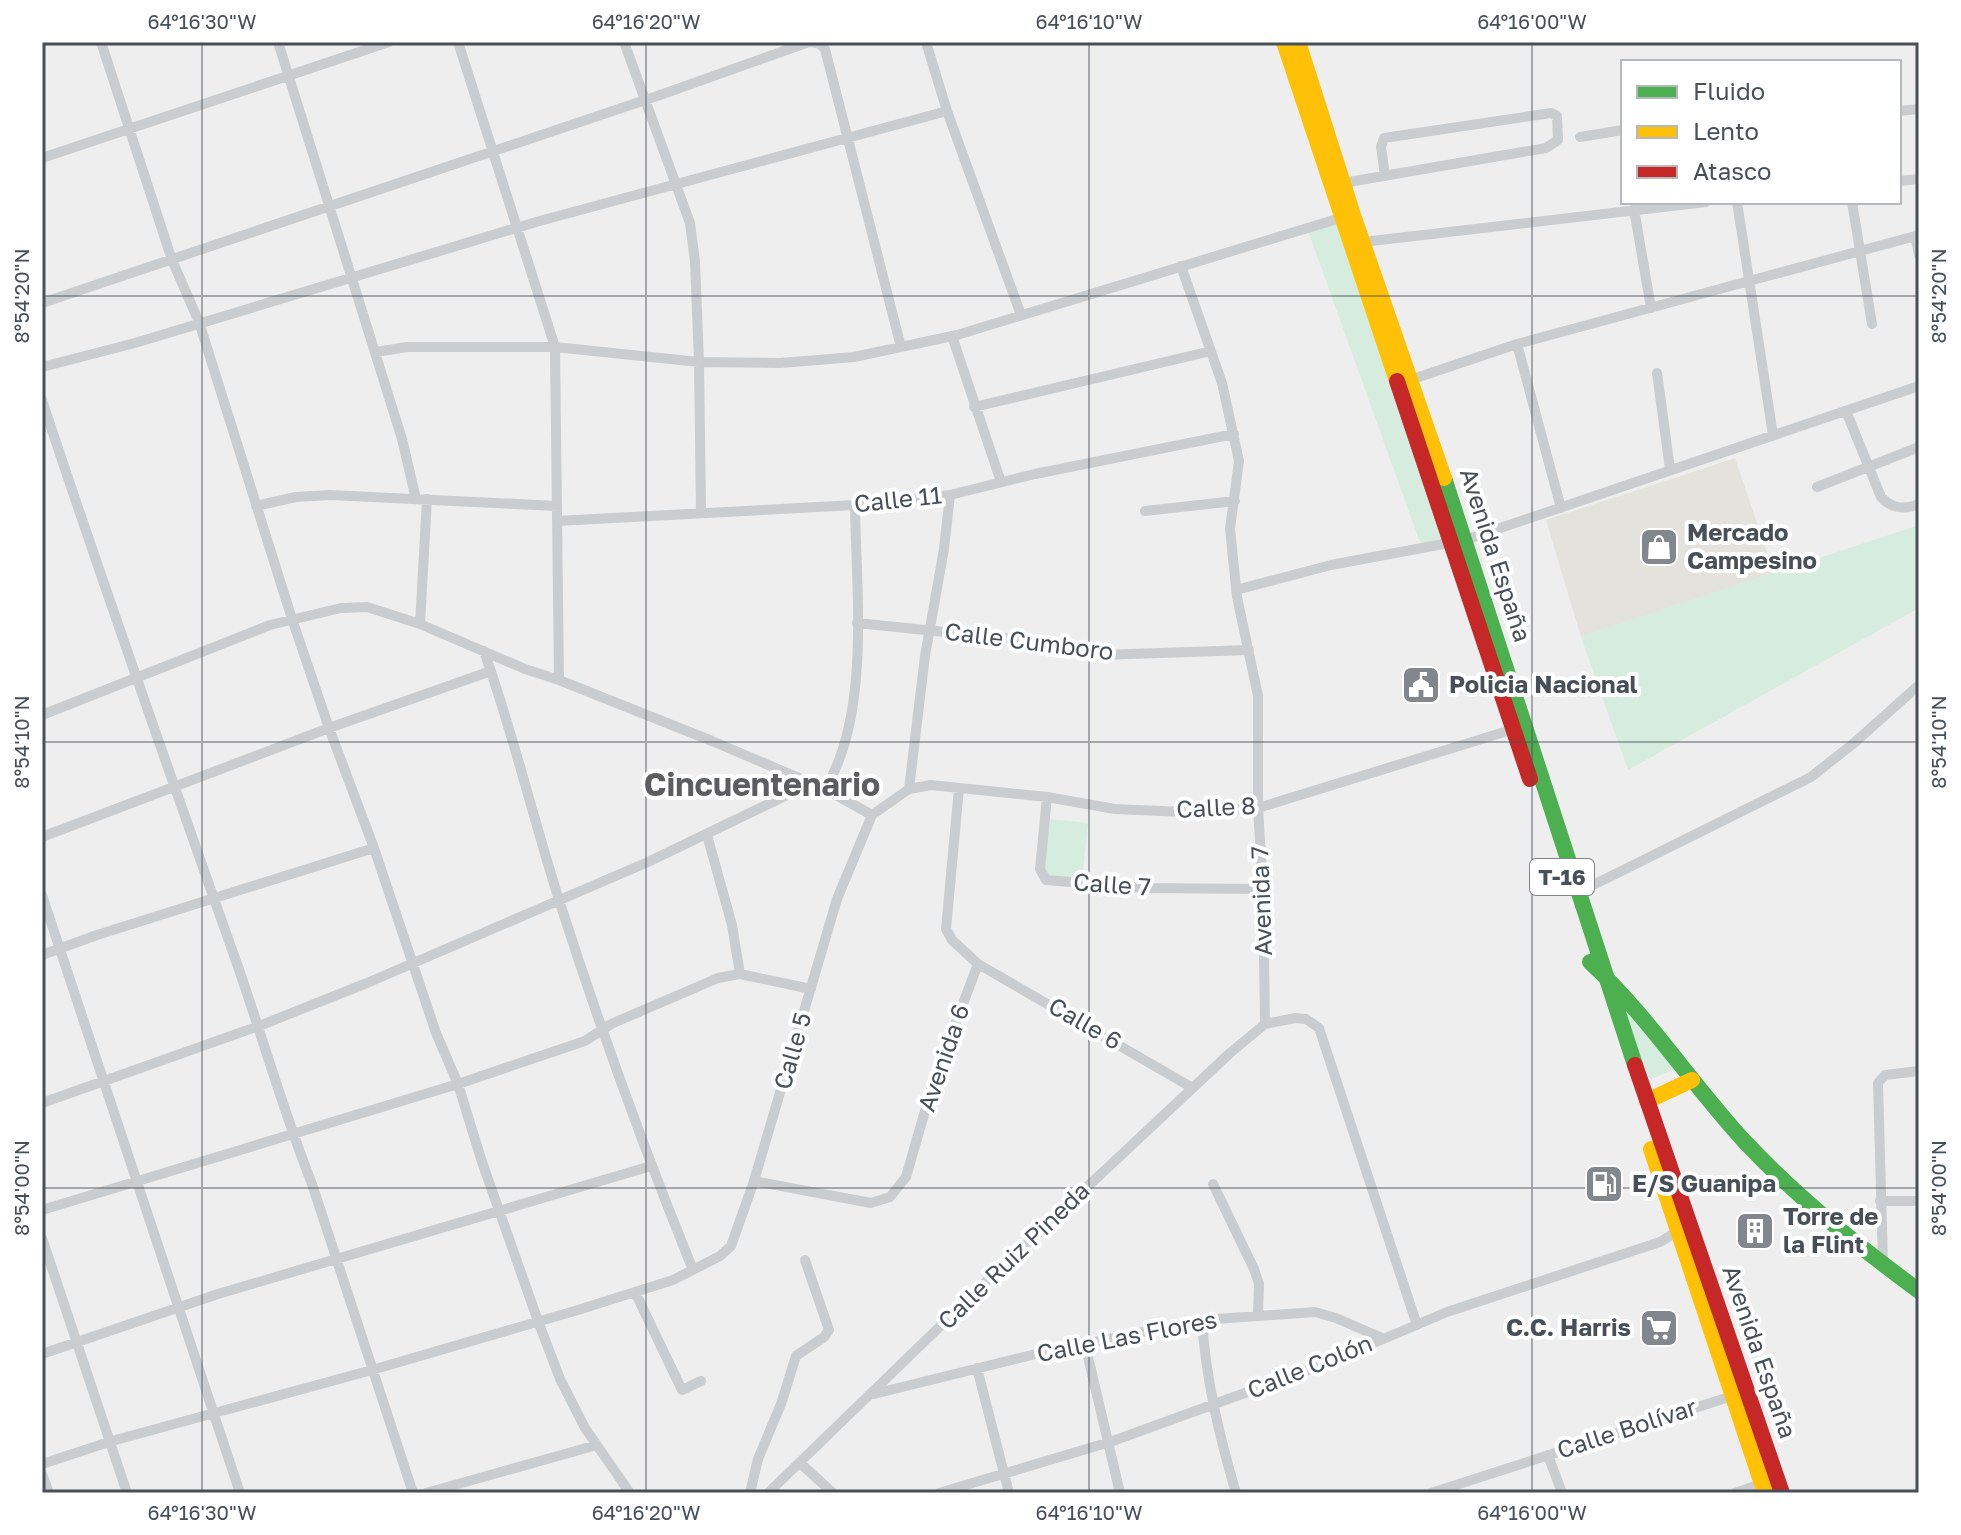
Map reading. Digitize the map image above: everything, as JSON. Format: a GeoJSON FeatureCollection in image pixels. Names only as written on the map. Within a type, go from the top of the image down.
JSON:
{"type":"FeatureCollection","features":[{"type":"Feature","properties":{"kind":"main road","name":"Avenida España"},"geometry":{"type":"LineString","coordinates":[[1284,42],[1405,382],[1579,892],[1774,1491]]}},
{"type":"Feature","properties":{"kind":"main road","name":"Avenida España"},"geometry":{"type":"LineString","coordinates":[[1298,42],[1343,183],[1347,216],[1363,242],[1405,382]]}},
{"type":"Feature","properties":{"kind":"main road","name":"Avenida España"},"geometry":{"type":"LineString","coordinates":[[1458,541],[1514,729],[1732,1396],[1774,1491]]}},
{"type":"Feature","properties":{"kind":"main road","name":"T-16"},"geometry":{"type":"LineString","coordinates":[[1593,935],[1663,1041]]}},
{"type":"Feature","properties":{"kind":"main road"},"geometry":{"type":"LineString","coordinates":[[1590,962],[1663,1041],[1746,1143],[1838,1231],[1919,1291]]}},
{"type":"Feature","properties":{"kind":"main road"},"geometry":{"type":"LineString","coordinates":[[1647,1101],[1692,1080]]}},
{"type":"Feature","properties":{"kind":"street"},"geometry":{"type":"LineString","coordinates":[[101,42],[172,260],[199,322],[329,728],[414,962],[436,1033],[458,1084],[538,1321],[560,1379],[597,1445],[630,1493]]}},
{"type":"Feature","properties":{"kind":"street"},"geometry":{"type":"LineString","coordinates":[[278,42],[422,499],[420,624]]}},
{"type":"Feature","properties":{"kind":"street"},"geometry":{"type":"LineString","coordinates":[[42,158],[389,42]]}},
{"type":"Feature","properties":{"kind":"street"},"geometry":{"type":"LineString","coordinates":[[458,42],[555,347],[559,680]]}},
{"type":"Feature","properties":{"kind":"street"},"geometry":{"type":"LineString","coordinates":[[624,42],[690,223],[695,261],[699,362],[701,513]]}},
{"type":"Feature","properties":{"kind":"street"},"geometry":{"type":"LineString","coordinates":[[42,303],[809,42],[819,43],[825,49],[901,347]]}},
{"type":"Feature","properties":{"kind":"street"},"geometry":{"type":"LineString","coordinates":[[926,42],[947,111],[1021,315]]}},
{"type":"Feature","properties":{"kind":"street"},"geometry":{"type":"LineString","coordinates":[[42,367],[517,228],[947,111]]}},
{"type":"Feature","properties":{"kind":"street"},"geometry":{"type":"LineString","coordinates":[[1343,183],[1385,176],[1546,148],[1558,140],[1557,116],[1551,113],[1384,138],[1381,147],[1385,176]]}},
{"type":"Feature","properties":{"kind":"street"},"geometry":{"type":"LineString","coordinates":[[1580,137],[1621,130]]}},
{"type":"Feature","properties":{"kind":"street"},"geometry":{"type":"LineString","coordinates":[[1363,242],[1672,204]]}},
{"type":"Feature","properties":{"kind":"street"},"geometry":{"type":"LineString","coordinates":[[1737,204],[1773,435]]}},
{"type":"Feature","properties":{"kind":"street"},"geometry":{"type":"LineString","coordinates":[[1852,204],[1872,324]]}},
{"type":"Feature","properties":{"kind":"street"},"geometry":{"type":"LineString","coordinates":[[1634,209],[1651,308]]}},
{"type":"Feature","properties":{"kind":"street"},"geometry":{"type":"LineString","coordinates":[[376,352],[407,347],[555,347],[699,362],[780,363],[854,357],[952,336],[1347,216]]}},
{"type":"Feature","properties":{"kind":"street"},"geometry":{"type":"LineString","coordinates":[[1405,382],[1517,344],[1917,235],[1919,255]]}},
{"type":"Feature","properties":{"kind":"street","name":"Avenida 7"},"geometry":{"type":"LineString","coordinates":[[1181,266],[1222,383],[1239,461],[1230,529],[1236,590],[1259,712],[1258,808],[1265,1024]]}},
{"type":"Feature","properties":{"kind":"street"},"geometry":{"type":"LineString","coordinates":[[952,336],[1001,482]]}},
{"type":"Feature","properties":{"kind":"street"},"geometry":{"type":"LineString","coordinates":[[1517,344],[1561,508]]}},
{"type":"Feature","properties":{"kind":"street"},"geometry":{"type":"LineString","coordinates":[[974,407],[1211,351]]}},
{"type":"Feature","properties":{"kind":"street"},"geometry":{"type":"LineString","coordinates":[[1657,373],[1670,469]]}},
{"type":"Feature","properties":{"kind":"street"},"geometry":{"type":"LineString","coordinates":[[1236,590],[1331,565],[1458,541],[1919,386]]}},
{"type":"Feature","properties":{"kind":"street"},"geometry":{"type":"LineString","coordinates":[[42,400],[259,1026],[292,1135],[337,1259],[413,1493]]}},
{"type":"Feature","properties":{"kind":"street"},"geometry":{"type":"LineString","coordinates":[[1846,411],[1881,497],[1887,504],[1908,508],[1919,504]]}},
{"type":"Feature","properties":{"kind":"street","name":"Calle 11"},"geometry":{"type":"LineString","coordinates":[[557,521],[855,505],[950,495],[1234,434]]}},
{"type":"Feature","properties":{"kind":"street"},"geometry":{"type":"LineString","coordinates":[[1817,487],[1919,447]]}},
{"type":"Feature","properties":{"kind":"street"},"geometry":{"type":"LineString","coordinates":[[42,715],[292,619],[341,608],[367,607],[420,624],[812,783],[872,815],[909,789],[950,495]]}},
{"type":"Feature","properties":{"kind":"street"},"geometry":{"type":"LineString","coordinates":[[256,506],[296,497],[318,496],[557,506]]}},
{"type":"Feature","properties":{"kind":"street"},"geometry":{"type":"LineString","coordinates":[[1145,511],[1235,501]]}},
{"type":"Feature","properties":{"kind":"street"},"geometry":{"type":"LineString","coordinates":[[825,789],[837,769],[849,731],[855,687],[855,505]]}},
{"type":"Feature","properties":{"kind":"street","name":"Calle Cumboro"},"geometry":{"type":"LineString","coordinates":[[857,623],[1013,639],[1100,655],[1175,655],[1249,650]]}},
{"type":"Feature","properties":{"kind":"street"},"geometry":{"type":"LineString","coordinates":[[484,651],[559,900],[651,1166],[693,1270]]}},
{"type":"Feature","properties":{"kind":"street"},"geometry":{"type":"LineString","coordinates":[[42,837],[329,728],[491,671]]}},
{"type":"Feature","properties":{"kind":"street"},"geometry":{"type":"LineString","coordinates":[[1579,892],[1811,777],[1919,685]]}},
{"type":"Feature","properties":{"kind":"street","name":"Calle 8"},"geometry":{"type":"LineString","coordinates":[[909,789],[931,785],[1047,797],[1115,809],[1185,812],[1258,808],[1514,729]]}},
{"type":"Feature","properties":{"kind":"street"},"geometry":{"type":"LineString","coordinates":[[42,1103],[259,1026],[414,962],[707,835],[812,783]]}},
{"type":"Feature","properties":{"kind":"street"},"geometry":{"type":"LineString","coordinates":[[959,788],[946,929],[952,940],[978,964]]}},
{"type":"Feature","properties":{"kind":"street","name":"Calle 7"},"geometry":{"type":"LineString","coordinates":[[1047,797],[1040,869],[1046,880],[1141,888],[1263,889]]}},
{"type":"Feature","properties":{"kind":"street","name":"Calle 5"},"geometry":{"type":"LineString","coordinates":[[42,1464],[112,1441],[372,1370],[635,1292],[720,1256],[731,1246],[754,1181],[837,899],[872,815]]}},
{"type":"Feature","properties":{"kind":"street"},"geometry":{"type":"LineString","coordinates":[[707,835],[732,925],[740,974]]}},
{"type":"Feature","properties":{"kind":"street"},"geometry":{"type":"LineString","coordinates":[[42,955],[374,848]]}},
{"type":"Feature","properties":{"kind":"street"},"geometry":{"type":"LineString","coordinates":[[42,895],[240,1493]]}},
{"type":"Feature","properties":{"kind":"street","name":"Calle 6"},"geometry":{"type":"LineString","coordinates":[[978,964],[1191,1087]]}},
{"type":"Feature","properties":{"kind":"street","name":"Avenida 6"},"geometry":{"type":"LineString","coordinates":[[754,1181],[871,1203],[890,1197],[899,1189],[906,1177],[933,1083],[978,964]]}},
{"type":"Feature","properties":{"kind":"street"},"geometry":{"type":"LineString","coordinates":[[42,1210],[458,1084],[585,1041],[603,1029],[718,978],[740,974],[811,989]]}},
{"type":"Feature","properties":{"kind":"street"},"geometry":{"type":"LineString","coordinates":[[1265,1024],[1295,1018],[1306,1019],[1319,1028],[1417,1325]]}},
{"type":"Feature","properties":{"kind":"street","name":"Calle Ruiz Pineda"},"geometry":{"type":"LineString","coordinates":[[768,1493],[1191,1087],[1265,1024]]}},
{"type":"Feature","properties":{"kind":"street"},"geometry":{"type":"LineString","coordinates":[[1883,1265],[1878,1083],[1885,1075],[1919,1071]]}},
{"type":"Feature","properties":{"kind":"street"},"geometry":{"type":"LineString","coordinates":[[42,1354],[179,1307],[651,1166]]}},
{"type":"Feature","properties":{"kind":"street"},"geometry":{"type":"LineString","coordinates":[[1213,1184],[1254,1269],[1259,1284],[1258,1315]]}},
{"type":"Feature","properties":{"kind":"street"},"geometry":{"type":"LineString","coordinates":[[1880,1201],[1919,1201]]}},
{"type":"Feature","properties":{"kind":"street","name":"Calle Colón"},"geometry":{"type":"LineString","coordinates":[[939,1493],[1110,1442],[1322,1365],[1447,1312],[1660,1242],[1678,1231]]}},
{"type":"Feature","properties":{"kind":"street"},"geometry":{"type":"LineString","coordinates":[[42,1238],[127,1493]]}},
{"type":"Feature","properties":{"kind":"street"},"geometry":{"type":"LineString","coordinates":[[750,1493],[758,1459],[781,1404],[796,1356],[824,1337],[829,1330],[805,1260]]}},
{"type":"Feature","properties":{"kind":"street"},"geometry":{"type":"LineString","coordinates":[[635,1292],[682,1390],[701,1381]]}},
{"type":"Feature","properties":{"kind":"street","name":"Calle Las Flores"},"geometry":{"type":"LineString","coordinates":[[871,1395],[977,1368],[1202,1320],[1315,1312],[1382,1338]]}},
{"type":"Feature","properties":{"kind":"street"},"geometry":{"type":"LineString","coordinates":[[1202,1320],[1212,1405],[1236,1493]]}},
{"type":"Feature","properties":{"kind":"street"},"geometry":{"type":"LineString","coordinates":[[1085,1344],[1120,1493]]}},
{"type":"Feature","properties":{"kind":"street"},"geometry":{"type":"LineString","coordinates":[[977,1368],[1009,1493]]}},
{"type":"Feature","properties":{"kind":"street","name":"Calle Bolívar"},"geometry":{"type":"LineString","coordinates":[[1431,1493],[1732,1396]]}},
{"type":"Feature","properties":{"kind":"street"},"geometry":{"type":"LineString","coordinates":[[426,1493],[597,1445]]}},
{"type":"Feature","properties":{"kind":"street"},"geometry":{"type":"LineString","coordinates":[[1548,1455],[1562,1493]]}},
{"type":"Feature","properties":{"kind":"street"},"geometry":{"type":"LineString","coordinates":[[800,1463],[833,1493]]}},
{"type":"Feature","properties":{"kind":"street"},"geometry":{"type":"LineString","coordinates":[[42,1474],[49,1493]]}},
{"type":"Feature","properties":{"kind":"street"},"geometry":{"type":"LineString","coordinates":[[1735,1493],[1774,1491]]}},
{"type":"Feature","properties":{"kind":"shaded area","name":"Mercado Campesino"},"geometry":{"type":"Polygon","coordinates":[[[1735,458],[1774,573],[1581,637],[1546,520],[1735,458]]]}},
{"type":"Feature","properties":{"kind":"green space"},"geometry":{"type":"Polygon","coordinates":[[[1341,218],[1450,542],[1422,548],[1307,228],[1341,218]]]}},
{"type":"Feature","properties":{"kind":"green space"},"geometry":{"type":"Polygon","coordinates":[[[1919,525],[1919,608],[1628,770],[1581,637],[1919,525]]]}},
{"type":"Feature","properties":{"kind":"green space"},"geometry":{"type":"Polygon","coordinates":[[[1049,819],[1088,823],[1082,880],[1043,875],[1049,819]]]}},
{"type":"Feature","properties":{"kind":"green space"},"geometry":{"type":"Polygon","coordinates":[[[1624,1006],[1679,1067],[1647,1081],[1624,1006]]]}},
{"type":"Feature","properties":{"kind":"traffic: fast"},"geometry":{"type":"LineString","coordinates":[[1444,478],[1635,1065]]}},
{"type":"Feature","properties":{"kind":"traffic: fast"},"geometry":{"type":"LineString","coordinates":[[1590,962],[1632,1005],[1726,1121],[1766,1164],[1830,1221],[1919,1291]]}},
{"type":"Feature","properties":{"kind":"traffic: slow"},"geometry":{"type":"LineString","coordinates":[[1284,42],[1397,381]]}},
{"type":"Feature","properties":{"kind":"traffic: slow"},"geometry":{"type":"LineString","coordinates":[[1298,42],[1353,215],[1444,478]]}},
{"type":"Feature","properties":{"kind":"traffic: slow"},"geometry":{"type":"LineString","coordinates":[[1647,1101],[1692,1080]]}},
{"type":"Feature","properties":{"kind":"traffic: slow"},"geometry":{"type":"LineString","coordinates":[[1651,1149],[1765,1493]]}},
{"type":"Feature","properties":{"kind":"traffic: jam"},"geometry":{"type":"LineString","coordinates":[[1397,381],[1530,779]]}},
{"type":"Feature","properties":{"kind":"traffic: jam"},"geometry":{"type":"LineString","coordinates":[[1635,1065],[1782,1493]]}},
{"type":"Feature","properties":{"kind":"place","name":"Mercado Campesino"},"geometry":{"type":"Point","coordinates":[1659,547]}},
{"type":"Feature","properties":{"kind":"place","name":"Policia Nacional"},"geometry":{"type":"Point","coordinates":[1421,685]}},
{"type":"Feature","properties":{"kind":"place","name":"E/S Guanipa"},"geometry":{"type":"Point","coordinates":[1604,1184]}},
{"type":"Feature","properties":{"kind":"place","name":"Torre de la Flint"},"geometry":{"type":"Point","coordinates":[1755,1231]}},
{"type":"Feature","properties":{"kind":"place","name":"C.C. Harris"},"geometry":{"type":"Point","coordinates":[1659,1328]}},
{"type":"Feature","properties":{"kind":"district","name":"Cincuentenario"},"geometry":{"type":"Point","coordinates":[762,785]}}]}
